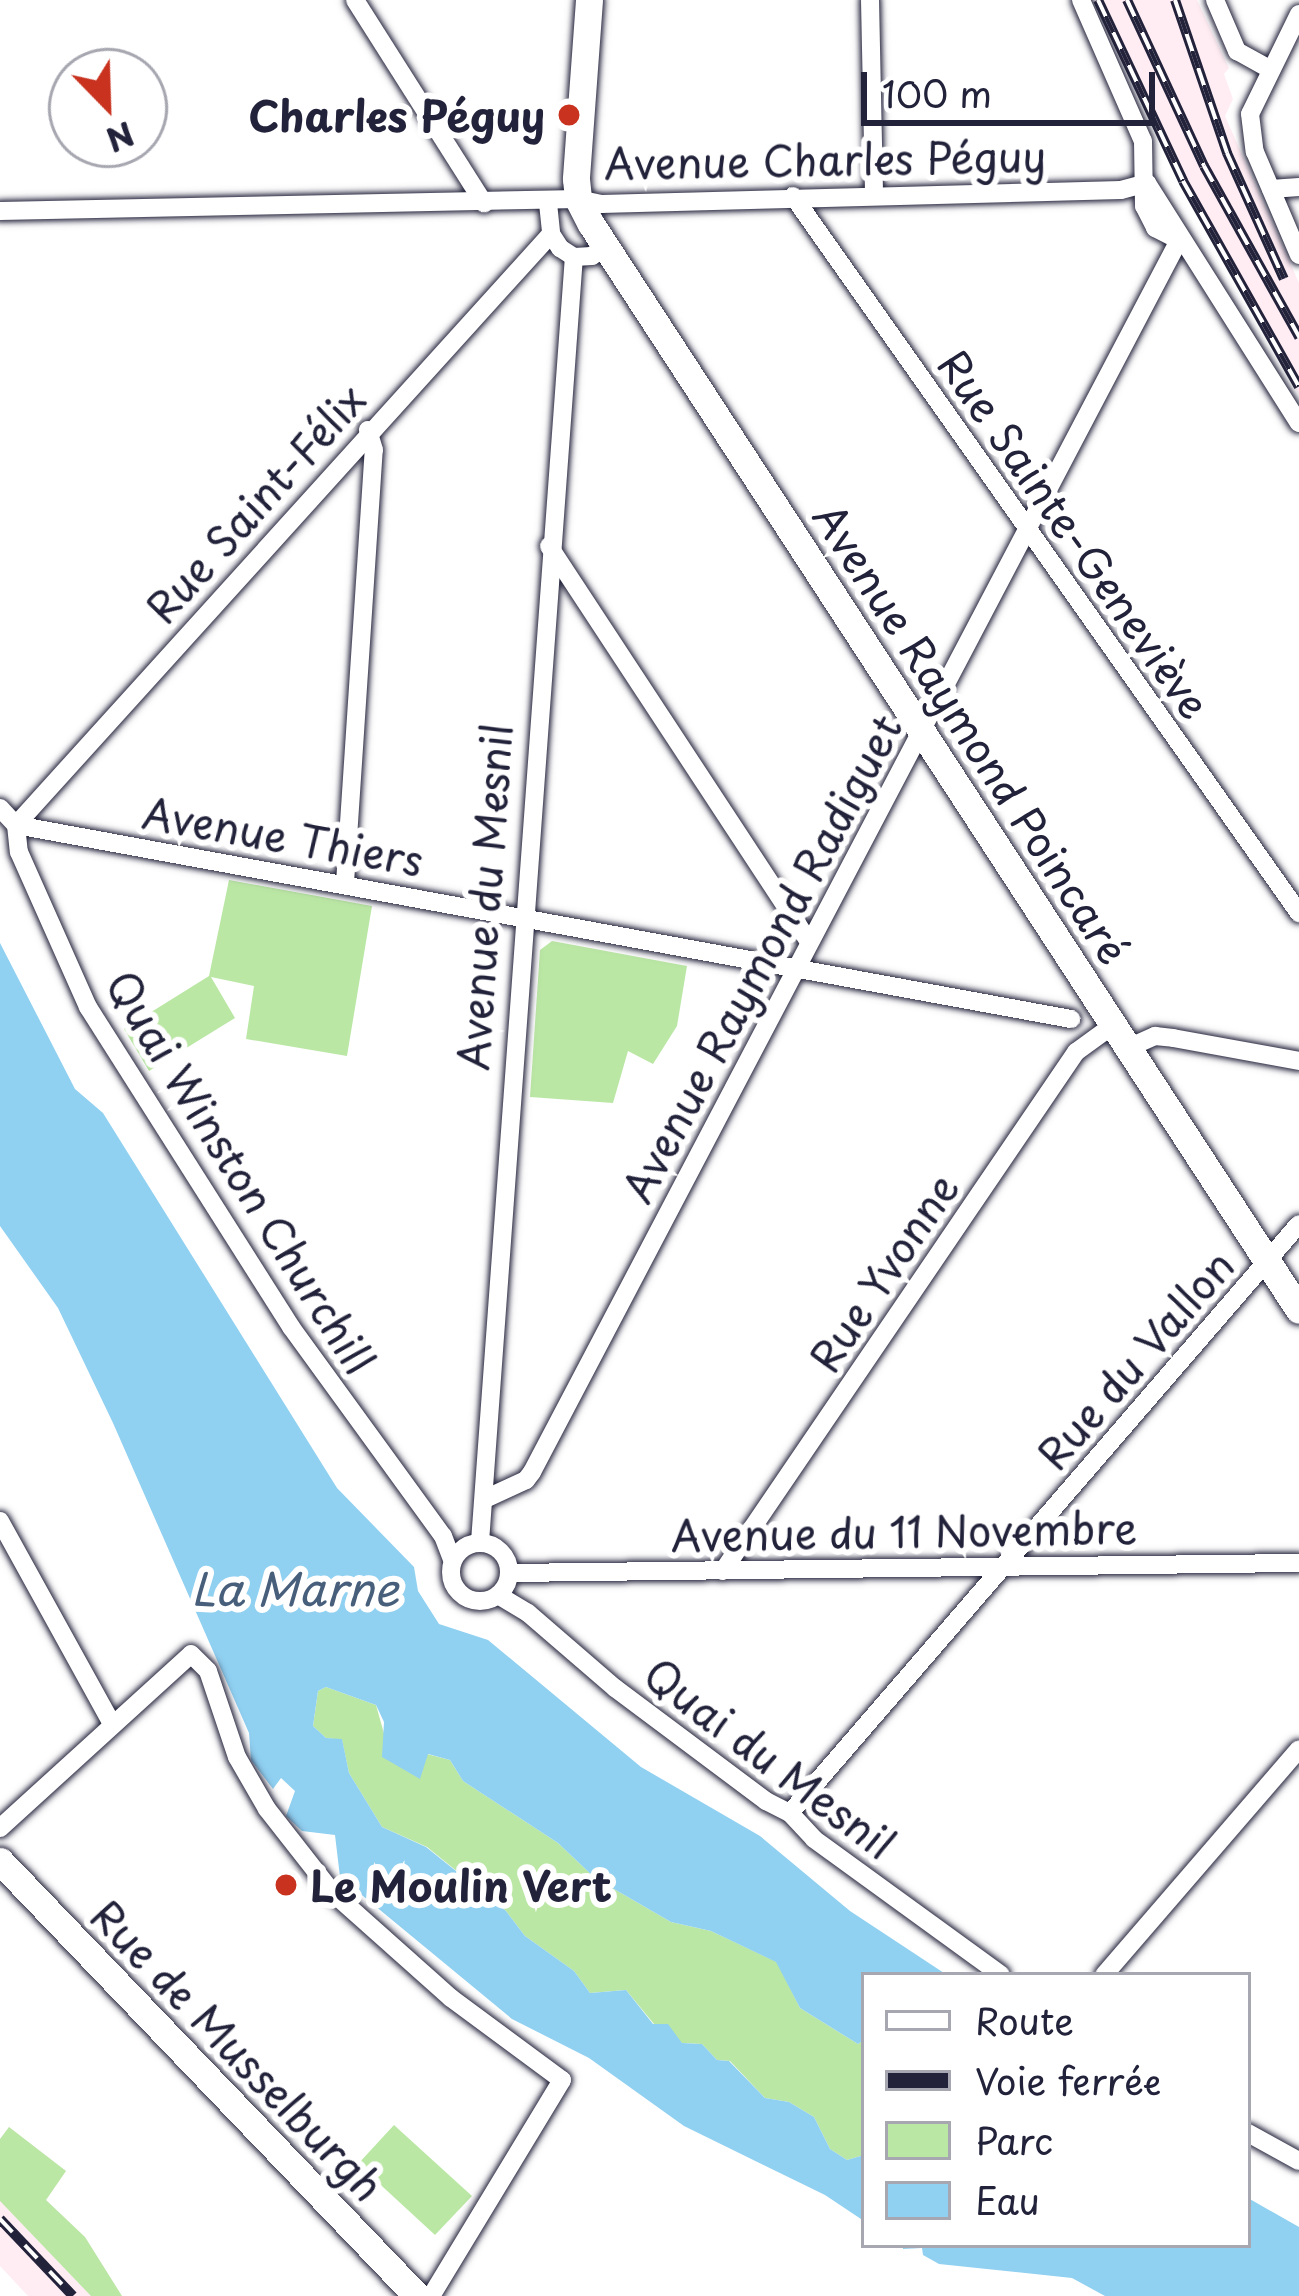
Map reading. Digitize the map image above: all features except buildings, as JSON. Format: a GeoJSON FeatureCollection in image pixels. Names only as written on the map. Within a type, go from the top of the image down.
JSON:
{"type":"FeatureCollection","features":[{"type":"Feature","properties":{"kind":"street"},"geometry":{"type":"LineString","coordinates":[[355,0],[484,203]]}},
{"type":"Feature","properties":{"kind":"street"},"geometry":{"type":"LineString","coordinates":[[578,199],[589,0]]}},
{"type":"Feature","properties":{"kind":"street"},"geometry":{"type":"LineString","coordinates":[[870,0],[874,193]]}},
{"type":"Feature","properties":{"kind":"street"},"geometry":{"type":"LineString","coordinates":[[1081,0],[1143,141],[1147,183],[1179,241],[1207,275],[1299,423]]}},
{"type":"Feature","properties":{"kind":"street"},"geometry":{"type":"LineString","coordinates":[[1215,0],[1237,51],[1270,69]]}},
{"type":"Feature","properties":{"kind":"street"},"geometry":{"type":"LineString","coordinates":[[1299,14],[1250,114],[1255,152],[1299,256]]}},
{"type":"Feature","properties":{"kind":"street","name":"Avenue Charles Péguy"},"geometry":{"type":"LineString","coordinates":[[0,211],[578,199],[601,204],[874,193],[1121,190],[1147,183]]}},
{"type":"Feature","properties":{"kind":"street"},"geometry":{"type":"LineString","coordinates":[[1270,189],[1299,187]]}},
{"type":"Feature","properties":{"kind":"street","name":"Rue Sainte-Geneviève"},"geometry":{"type":"LineString","coordinates":[[793,196],[1299,913]]}},
{"type":"Feature","properties":{"kind":"street","name":"Avenue Raymond Poincaré"},"geometry":{"type":"LineString","coordinates":[[578,199],[604,246],[1299,1310]]}},
{"type":"Feature","properties":{"kind":"street"},"geometry":{"type":"LineString","coordinates":[[548,203],[551,234],[574,257],[592,256],[604,246]]}},
{"type":"Feature","properties":{"kind":"street","name":"Rue Saint-Félix"},"geometry":{"type":"LineString","coordinates":[[16,825],[368,430],[551,234]]}},
{"type":"Feature","properties":{"kind":"street","name":"Avenue Raymond Radiguet"},"geometry":{"type":"LineString","coordinates":[[487,1498],[526,1480],[532,1472],[1179,241]]}},
{"type":"Feature","properties":{"kind":"street","name":"Avenue du Mesnil"},"geometry":{"type":"LineString","coordinates":[[480,1542],[487,1498],[549,546],[574,257]]}},
{"type":"Feature","properties":{"kind":"street"},"geometry":{"type":"LineString","coordinates":[[345,883],[374,450],[368,430]]}},
{"type":"Feature","properties":{"kind":"street"},"geometry":{"type":"LineString","coordinates":[[549,546],[808,941]]}},
{"type":"Feature","properties":{"kind":"street","name":"Quai Winston Churchill"},"geometry":{"type":"LineString","coordinates":[[0,808],[16,825],[19,852],[88,1006],[291,1327],[443,1536],[452,1560]]}},
{"type":"Feature","properties":{"kind":"street","name":"Avenue Thiers"},"geometry":{"type":"LineString","coordinates":[[16,825],[1071,1018]]}},
{"type":"Feature","properties":{"kind":"street"},"geometry":{"type":"LineString","coordinates":[[1084,1041],[1073,1029],[1071,1018],[1096,999]]}},
{"type":"Feature","properties":{"kind":"street"},"geometry":{"type":"LineString","coordinates":[[1120,1036],[1173,1038],[1299,1061]]}},
{"type":"Feature","properties":{"kind":"street","name":"Rue Yvonne"},"geometry":{"type":"LineString","coordinates":[[723,1571],[1084,1041],[1120,1036]]}},
{"type":"Feature","properties":{"kind":"street","name":"Rue du Vallon"},"geometry":{"type":"LineString","coordinates":[[790,1813],[1299,1224]]}},
{"type":"Feature","properties":{"kind":"street"},"geometry":{"type":"LineString","coordinates":[[0,1521],[112,1724]]}},
{"type":"Feature","properties":{"kind":"street"},"geometry":{"type":"LineString","coordinates":[[480,1542],[504,1555],[509,1573],[498,1595],[480,1601],[462,1596],[451,1580],[452,1560],[464,1547],[480,1542]]}},
{"type":"Feature","properties":{"kind":"street","name":"Avenue du 11 Novembre"},"geometry":{"type":"LineString","coordinates":[[509,1573],[1299,1563]]}},
{"type":"Feature","properties":{"kind":"street","name":"Quai du Mesnil"},"geometry":{"type":"LineString","coordinates":[[498,1595],[528,1612],[615,1688],[766,1801],[790,1813],[814,1839],[997,1972]]}},
{"type":"Feature","properties":{"kind":"street"},"geometry":{"type":"LineString","coordinates":[[0,1828],[190,1654],[208,1671],[237,1757],[267,1809],[332,1892],[451,1998],[562,2080],[431,2296]]}},
{"type":"Feature","properties":{"kind":"street"},"geometry":{"type":"LineString","coordinates":[[1107,1972],[1299,1749]]}},
{"type":"Feature","properties":{"kind":"street","name":"Rue de Musselburgh"},"geometry":{"type":"LineString","coordinates":[[0,1862],[417,2296]]}},
{"type":"Feature","properties":{"kind":"street"},"geometry":{"type":"LineString","coordinates":[[1251,2135],[1299,2161]]}},
{"type":"Feature","properties":{"kind":"shaded area"},"geometry":{"type":"Polygon","coordinates":[[[1094,0],[1197,0],[1229,68],[1224,74],[1233,99],[1225,116],[1299,283],[1299,395],[1158,137],[1094,0]]]}},
{"type":"Feature","properties":{"kind":"shaded area"},"geometry":{"type":"Polygon","coordinates":[[[9,2127],[66,2171],[46,2200],[85,2237],[122,2296],[28,2296],[0,2266],[0,2139],[9,2127]]]}},
{"type":"Feature","properties":{"kind":"green space"},"geometry":{"type":"Polygon","coordinates":[[[229,880],[372,906],[347,1056],[246,1039],[254,986],[211,977],[235,1018],[149,1071],[124,1029],[209,976],[229,880]]]}},
{"type":"Feature","properties":{"kind":"green space"},"geometry":{"type":"Polygon","coordinates":[[[552,941],[687,966],[677,1026],[653,1064],[628,1051],[613,1103],[530,1097],[540,950],[552,941]]]}},
{"type":"Feature","properties":{"kind":"green space"},"geometry":{"type":"Polygon","coordinates":[[[326,1687],[376,1705],[392,1762],[419,1778],[427,1754],[450,1760],[463,1781],[558,1843],[595,1878],[671,1922],[711,1931],[777,1962],[800,2008],[861,2042],[861,2156],[847,2160],[830,2149],[814,2117],[789,2102],[765,2098],[730,2061],[717,2060],[702,2044],[682,2043],[654,2024],[626,1990],[590,1993],[574,1971],[525,1936],[506,1911],[427,1847],[382,1827],[349,1773],[342,1740],[326,1738],[313,1726],[318,1691],[326,1687]]]}},
{"type":"Feature","properties":{"kind":"green space"},"geometry":{"type":"Polygon","coordinates":[[[394,2125],[472,2196],[435,2235],[358,2164],[394,2125]]]}},
{"type":"Feature","properties":{"kind":"green space"},"geometry":{"type":"Polygon","coordinates":[[[9,2127],[66,2171],[46,2200],[85,2237],[122,2296],[91,2296],[0,2201],[0,2139],[9,2127]]]}},
{"type":"Feature","properties":{"kind":"water","name":"La Marne"},"geometry":{"type":"Polygon","coordinates":[[[0,943],[75,1089],[103,1113],[337,1488],[414,1567],[418,1591],[439,1624],[488,1640],[641,1767],[760,1836],[850,1911],[942,1972],[861,1972],[858,2044],[800,2008],[776,1962],[711,1931],[671,1922],[595,1878],[558,1843],[463,1781],[450,1760],[428,1754],[420,1779],[382,1757],[384,1722],[376,1705],[326,1687],[318,1691],[313,1726],[326,1738],[342,1739],[349,1773],[382,1827],[426,1847],[506,1911],[525,1936],[574,1971],[590,1993],[626,1990],[653,2024],[668,2024],[682,2043],[702,2044],[717,2060],[729,2061],[765,2098],[789,2102],[814,2117],[830,2149],[847,2160],[861,2156],[861,2219],[825,2195],[684,2126],[589,2058],[512,2019],[340,1877],[335,1835],[302,1831],[286,1816],[295,1791],[281,1778],[273,1789],[251,1760],[249,1733],[113,1423],[58,1308],[0,1226],[0,943]]]}},
{"type":"Feature","properties":{"kind":"water"},"geometry":{"type":"Polygon","coordinates":[[[1251,2200],[1299,2227],[1299,2296],[1105,2296],[1072,2278],[939,2264],[923,2255],[922,2248],[1251,2248],[1251,2200]]]}},
{"type":"Feature","properties":{"kind":"railway"},"geometry":{"type":"LineString","coordinates":[[1098,0],[1183,181],[1299,387]]}},
{"type":"Feature","properties":{"kind":"railway"},"geometry":{"type":"LineString","coordinates":[[1127,0],[1204,166],[1299,337]]}},
{"type":"Feature","properties":{"kind":"railway"},"geometry":{"type":"LineString","coordinates":[[1175,0],[1227,153],[1284,279]]}},
{"type":"Feature","properties":{"kind":"railway"},"geometry":{"type":"LineString","coordinates":[[0,2219],[73,2296]]}},
{"type":"Feature","properties":{"kind":"place","name":"Charles Péguy"},"geometry":{"type":"Point","coordinates":[569,115]}},
{"type":"Feature","properties":{"kind":"place","name":"Le Moulin Vert"},"geometry":{"type":"Point","coordinates":[286,1885]}}]}
